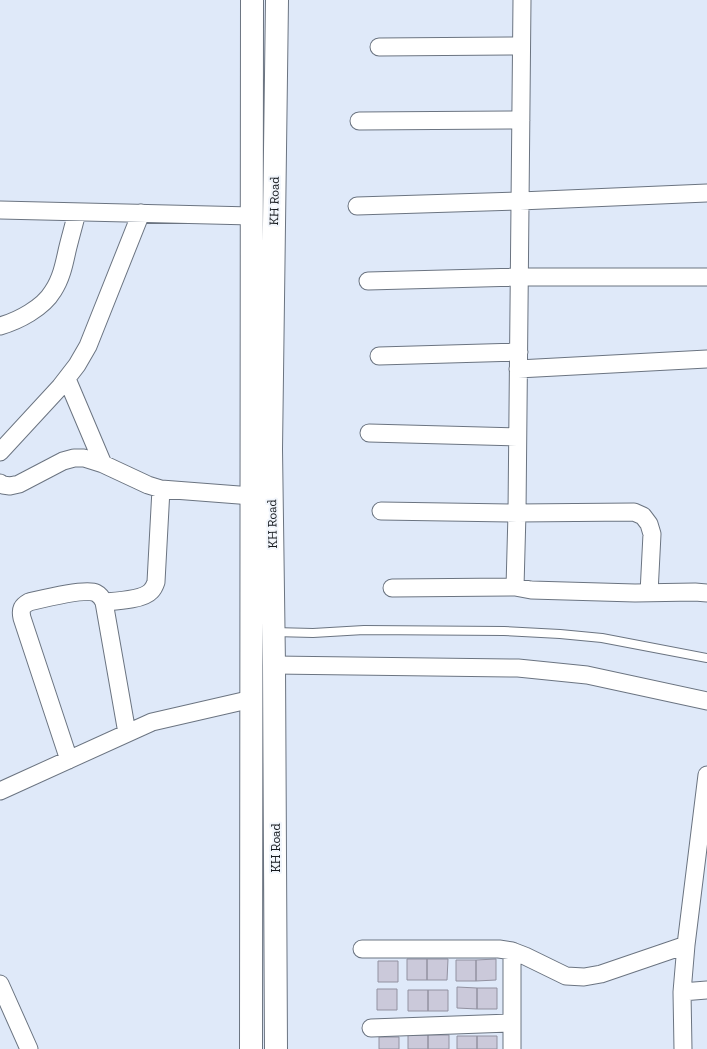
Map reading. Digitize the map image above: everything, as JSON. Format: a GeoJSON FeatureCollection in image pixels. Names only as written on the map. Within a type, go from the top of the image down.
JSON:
{"type":"FeatureCollection","features":[{"type":"Feature","properties":{"kind":"main road","name":"KH Road"},"geometry":{"type":"LineString","coordinates":[[251,1049],[252,0]]}},
{"type":"Feature","properties":{"kind":"main road","name":"KH Road"},"geometry":{"type":"LineString","coordinates":[[276,0],[271,449],[274,632],[276,1049]]}},
{"type":"Feature","properties":{"kind":"main road"},"geometry":{"type":"LineString","coordinates":[[252,665],[274,665]]}},
{"type":"Feature","properties":{"kind":"street"},"geometry":{"type":"LineString","coordinates":[[515,587],[518,438],[522,0]]}},
{"type":"Feature","properties":{"kind":"street"},"geometry":{"type":"LineString","coordinates":[[380,47],[521,46]]}},
{"type":"Feature","properties":{"kind":"street"},"geometry":{"type":"LineString","coordinates":[[360,121],[521,120]]}},
{"type":"Feature","properties":{"kind":"street"},"geometry":{"type":"LineString","coordinates":[[357,206],[707,193]]}},
{"type":"Feature","properties":{"kind":"street"},"geometry":{"type":"LineString","coordinates":[[0,210],[252,216]]}},
{"type":"Feature","properties":{"kind":"street"},"geometry":{"type":"LineString","coordinates":[[0,326],[9,324],[26,315],[43,303],[53,292],[62,274],[77,212]]}},
{"type":"Feature","properties":{"kind":"street"},"geometry":{"type":"LineString","coordinates":[[0,452],[77,365],[88,346],[141,214]]}},
{"type":"Feature","properties":{"kind":"street"},"geometry":{"type":"LineString","coordinates":[[368,281],[519,277],[707,277]]}},
{"type":"Feature","properties":{"kind":"street"},"geometry":{"type":"LineString","coordinates":[[379,356],[518,352]]}},
{"type":"Feature","properties":{"kind":"street"},"geometry":{"type":"LineString","coordinates":[[518,369],[707,359]]}},
{"type":"Feature","properties":{"kind":"street"},"geometry":{"type":"LineString","coordinates":[[66,379],[103,464]]}},
{"type":"Feature","properties":{"kind":"street"},"geometry":{"type":"LineString","coordinates":[[369,433],[518,438]]}},
{"type":"Feature","properties":{"kind":"street"},"geometry":{"type":"LineString","coordinates":[[0,482],[3,485],[10,486],[19,484],[63,461],[74,458],[84,458],[103,464],[148,486],[161,489],[252,496]]}},
{"type":"Feature","properties":{"kind":"street"},"geometry":{"type":"LineString","coordinates":[[104,602],[135,598],[144,595],[151,591],[156,582],[161,489]]}},
{"type":"Feature","properties":{"kind":"street"},"geometry":{"type":"LineString","coordinates":[[382,511],[517,513],[634,512],[643,516],[649,524],[652,534],[649,593]]}},
{"type":"Feature","properties":{"kind":"street"},"geometry":{"type":"LineString","coordinates":[[392,588],[515,587],[538,590],[707,593]]}},
{"type":"Feature","properties":{"kind":"street"},"geometry":{"type":"LineString","coordinates":[[69,760],[22,618],[21,612],[24,605],[30,602],[86,590],[95,592],[102,596],[127,733]]}},
{"type":"Feature","properties":{"kind":"street"},"geometry":{"type":"LineString","coordinates":[[274,665],[518,668],[588,675],[707,701]]}},
{"type":"Feature","properties":{"kind":"street"},"geometry":{"type":"LineString","coordinates":[[0,791],[152,722],[252,699]]}},
{"type":"Feature","properties":{"kind":"street"},"geometry":{"type":"LineString","coordinates":[[683,1049],[682,992],[686,945],[707,775]]}},
{"type":"Feature","properties":{"kind":"street"},"geometry":{"type":"LineString","coordinates":[[362,949],[512,951],[566,976],[584,977],[601,974],[686,945]]}},
{"type":"Feature","properties":{"kind":"street"},"geometry":{"type":"LineString","coordinates":[[512,951],[512,1049]]}},
{"type":"Feature","properties":{"kind":"street"},"geometry":{"type":"LineString","coordinates":[[0,984],[29,1049]]}},
{"type":"Feature","properties":{"kind":"street"},"geometry":{"type":"LineString","coordinates":[[682,992],[707,990]]}},
{"type":"Feature","properties":{"kind":"street"},"geometry":{"type":"LineString","coordinates":[[371,1028],[512,1024]]}},
{"type":"Feature","properties":{"kind":"lane"},"geometry":{"type":"LineString","coordinates":[[274,632],[313,633],[379,630],[560,634],[602,638],[707,658]]}},
{"type":"Feature","properties":{"kind":"building"},"geometry":{"type":"Polygon","coordinates":[[[407,959],[427,959],[427,980],[407,980],[407,959]]]}},
{"type":"Feature","properties":{"kind":"building"},"geometry":{"type":"Polygon","coordinates":[[[427,959],[448,959],[447,980],[427,980],[427,959]]]}},
{"type":"Feature","properties":{"kind":"building"},"geometry":{"type":"Polygon","coordinates":[[[496,959],[496,980],[476,981],[476,960],[496,959]]]}},
{"type":"Feature","properties":{"kind":"building"},"geometry":{"type":"Polygon","coordinates":[[[456,960],[476,960],[476,981],[456,981],[456,960]]]}},
{"type":"Feature","properties":{"kind":"building"},"geometry":{"type":"Polygon","coordinates":[[[378,961],[398,961],[398,982],[378,982],[378,961]]]}},
{"type":"Feature","properties":{"kind":"building"},"geometry":{"type":"Polygon","coordinates":[[[457,987],[477,988],[477,1009],[457,1008],[457,987]]]}},
{"type":"Feature","properties":{"kind":"building"},"geometry":{"type":"Polygon","coordinates":[[[477,988],[497,988],[497,1009],[477,1009],[477,988]]]}},
{"type":"Feature","properties":{"kind":"building"},"geometry":{"type":"Polygon","coordinates":[[[377,989],[397,989],[397,1010],[377,1010],[377,989]]]}},
{"type":"Feature","properties":{"kind":"building"},"geometry":{"type":"Polygon","coordinates":[[[408,990],[428,990],[428,1011],[408,1011],[408,990]]]}},
{"type":"Feature","properties":{"kind":"building"},"geometry":{"type":"Polygon","coordinates":[[[428,990],[448,990],[448,1011],[428,1011],[428,990]]]}},
{"type":"Feature","properties":{"kind":"building"},"geometry":{"type":"Polygon","coordinates":[[[408,1035],[428,1035],[428,1049],[408,1049],[408,1035]]]}},
{"type":"Feature","properties":{"kind":"building"},"geometry":{"type":"Polygon","coordinates":[[[428,1035],[449,1035],[449,1049],[428,1049],[428,1035]]]}},
{"type":"Feature","properties":{"kind":"building"},"geometry":{"type":"Polygon","coordinates":[[[457,1036],[477,1036],[477,1049],[457,1049],[457,1036]]]}},
{"type":"Feature","properties":{"kind":"building"},"geometry":{"type":"Polygon","coordinates":[[[477,1036],[497,1036],[497,1049],[477,1049],[477,1036]]]}},
{"type":"Feature","properties":{"kind":"building"},"geometry":{"type":"Polygon","coordinates":[[[379,1037],[399,1037],[399,1049],[379,1049],[379,1037]]]}}]}
